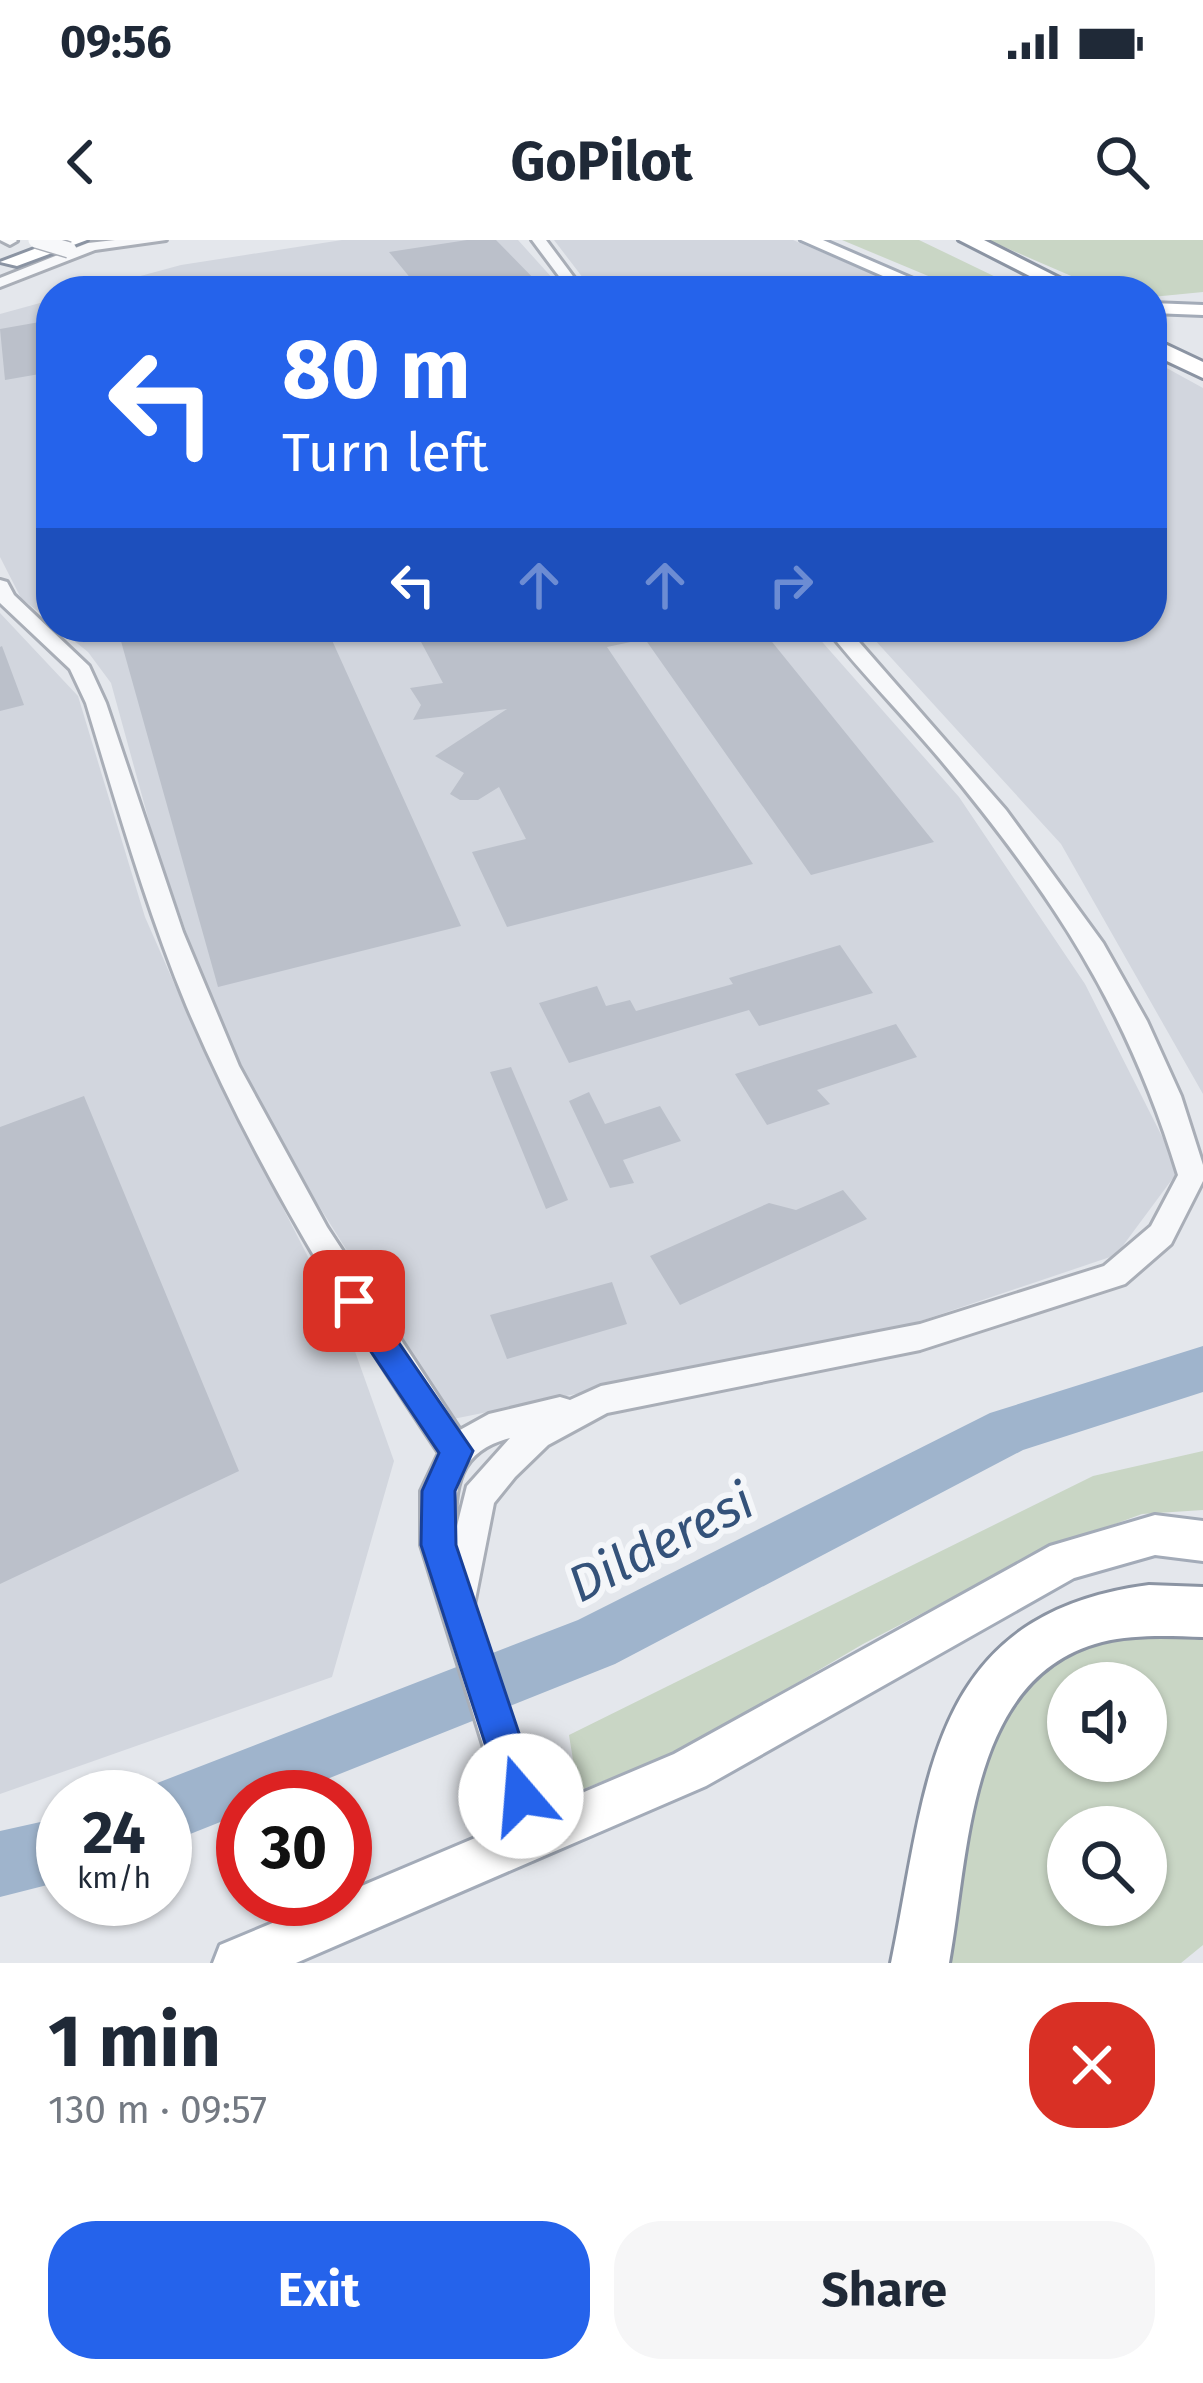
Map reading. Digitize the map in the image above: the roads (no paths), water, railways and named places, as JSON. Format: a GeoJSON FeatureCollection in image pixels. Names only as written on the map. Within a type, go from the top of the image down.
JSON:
{"type":"FeatureCollection","features":[{"type":"Feature","properties":{"kind":"highway"},"geometry":{"type":"LineString","coordinates":[[6,249],[22,240]]}},
{"type":"Feature","properties":{"kind":"highway"},"geometry":{"type":"LineString","coordinates":[[936,240],[1010,276]]}},
{"type":"Feature","properties":{"kind":"highway"},"geometry":{"type":"LineString","coordinates":[[969,240],[1044,276]]}},
{"type":"Feature","properties":{"kind":"highway"},"geometry":{"type":"LineString","coordinates":[[6,249],[59,247]]}},
{"type":"Feature","properties":{"kind":"highway"},"geometry":{"type":"LineString","coordinates":[[1167,335],[1203,352]]}},
{"type":"Feature","properties":{"kind":"highway"},"geometry":{"type":"LineString","coordinates":[[1167,353],[1203,371]]}},
{"type":"Feature","properties":{"kind":"highway"},"geometry":{"type":"LineString","coordinates":[[920,1963],[944,1812],[980,1709],[1032,1649],[1084,1618],[1145,1607],[1203,1612]]}},
{"type":"Feature","properties":{"kind":"main road"},"geometry":{"type":"LineString","coordinates":[[809,240],[896,276]]}},
{"type":"Feature","properties":{"kind":"main road"},"geometry":{"type":"LineString","coordinates":[[832,240],[917,276]]}},
{"type":"Feature","properties":{"kind":"main road"},"geometry":{"type":"LineString","coordinates":[[1167,306],[1203,306]]}},
{"type":"Feature","properties":{"kind":"main road"},"geometry":{"type":"LineString","coordinates":[[238,1963],[526,1817],[690,1770],[1065,1560],[1155,1534],[1203,1541]]}},
{"type":"Feature","properties":{"kind":"street"},"geometry":{"type":"LineString","coordinates":[[0,283],[59,247],[159,240]]}},
{"type":"Feature","properties":{"kind":"street"},"geometry":{"type":"LineString","coordinates":[[539,240],[566,276]]}},
{"type":"Feature","properties":{"kind":"street"},"geometry":{"type":"LineString","coordinates":[[0,586],[6,598],[36,626]]}},
{"type":"Feature","properties":{"kind":"street"},"geometry":{"type":"LineString","coordinates":[[54,642],[79,665],[200,1007],[266,1146],[354,1301],[456,1451]]}},
{"type":"Feature","properties":{"kind":"street"},"geometry":{"type":"LineString","coordinates":[[526,1817],[438,1545],[438,1491],[456,1451],[489,1429],[601,1400],[920,1337],[1114,1275],[1161,1234],[1192,1175],[1174,1103],[1120,993],[1008,820],[848,642]]}},
{"type":"Feature","properties":{"kind":"street"},"geometry":{"type":"LineString","coordinates":[[459,1600],[479,1497],[502,1466],[537,1436],[601,1400]]}},
{"type":"Feature","properties":{"kind":"waterway","name":"Dilderesi"},"geometry":{"type":"LineString","coordinates":[[192,1801],[594,1643],[1009,1430],[1203,1369]]}},
{"type":"Feature","properties":{"kind":"waterway","name":"Dilderesi"},"geometry":{"type":"LineString","coordinates":[[0,1864],[36,1855]]}}]}
